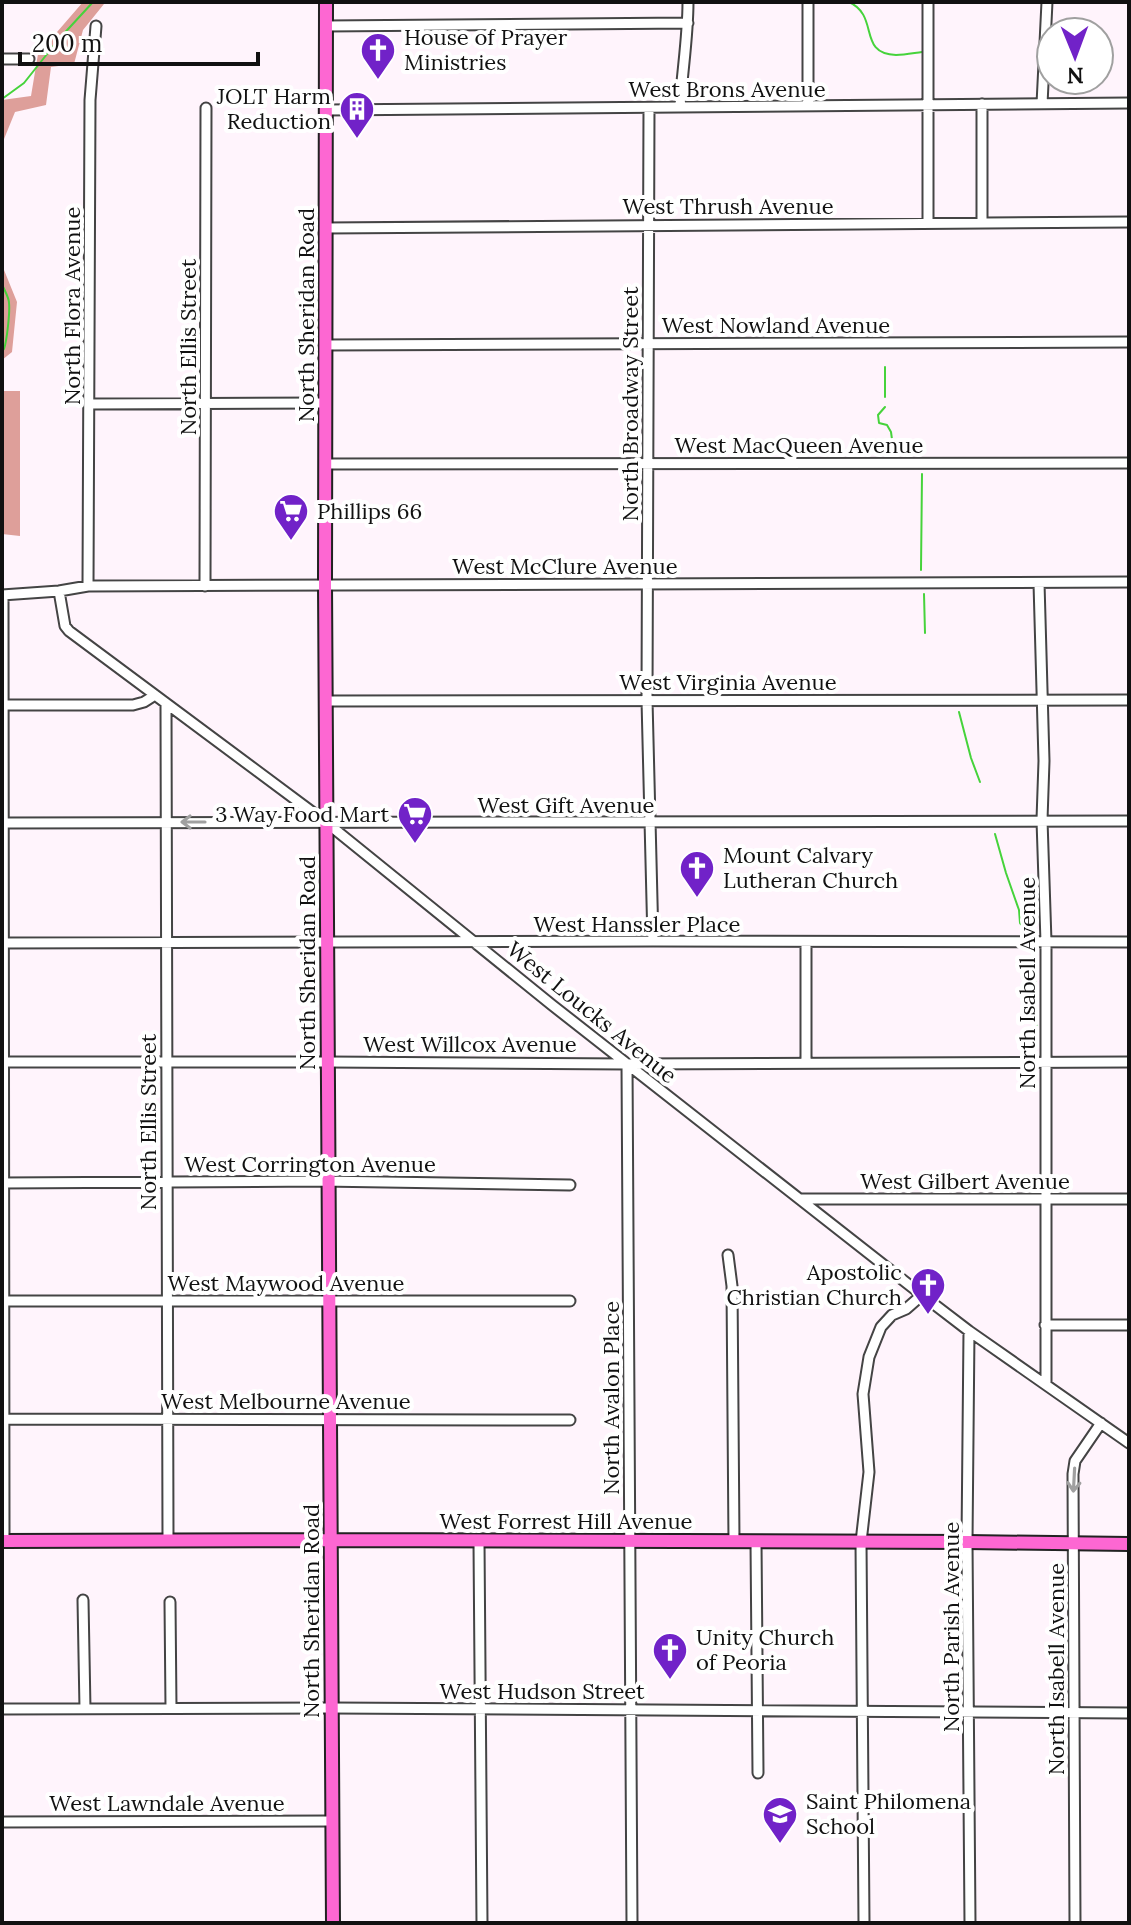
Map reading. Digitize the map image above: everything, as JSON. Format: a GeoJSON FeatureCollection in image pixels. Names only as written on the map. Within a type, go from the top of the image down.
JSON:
{"type":"FeatureCollection","features":[{"type":"Feature","properties":{"kind":"main road","name":"North Sheridan Road"},"geometry":{"type":"LineString","coordinates":[[326,2],[325,585],[333,1923]]}},
{"type":"Feature","properties":{"kind":"main road","name":"West Forrest Hill Avenue"},"geometry":{"type":"LineString","coordinates":[[3,1541],[1129,1544]]}},
{"type":"Feature","properties":{"kind":"street"},"geometry":{"type":"LineString","coordinates":[[680,107],[688,2]]}},
{"type":"Feature","properties":{"kind":"street"},"geometry":{"type":"LineString","coordinates":[[808,2],[808,106]]}},
{"type":"Feature","properties":{"kind":"street"},"geometry":{"type":"LineString","coordinates":[[928,2],[928,223]]}},
{"type":"Feature","properties":{"kind":"street"},"geometry":{"type":"LineString","coordinates":[[1042,104],[1047,2]]}},
{"type":"Feature","properties":{"kind":"street"},"geometry":{"type":"LineString","coordinates":[[326,26],[688,23]]}},
{"type":"Feature","properties":{"kind":"street","name":"North Flora Avenue"},"geometry":{"type":"LineString","coordinates":[[88,586],[90,122],[96,26]]}},
{"type":"Feature","properties":{"kind":"street"},"geometry":{"type":"LineString","coordinates":[[2,59],[29,59]]}},
{"type":"Feature","properties":{"kind":"street","name":"West Brons Avenue"},"geometry":{"type":"LineString","coordinates":[[326,110],[1129,103]]}},
{"type":"Feature","properties":{"kind":"street"},"geometry":{"type":"LineString","coordinates":[[982,104],[982,223]]}},
{"type":"Feature","properties":{"kind":"street","name":"North Ellis Street"},"geometry":{"type":"LineString","coordinates":[[205,586],[206,108]]}},
{"type":"Feature","properties":{"kind":"street","name":"North Broadway Street"},"geometry":{"type":"LineString","coordinates":[[649,108],[647,700],[653,941]]}},
{"type":"Feature","properties":{"kind":"street","name":"West Thrush Avenue"},"geometry":{"type":"LineString","coordinates":[[326,228],[1129,222]]}},
{"type":"Feature","properties":{"kind":"street","name":"West Nowland Avenue"},"geometry":{"type":"LineString","coordinates":[[326,345],[1129,342]]}},
{"type":"Feature","properties":{"kind":"street"},"geometry":{"type":"LineString","coordinates":[[90,404],[326,403]]}},
{"type":"Feature","properties":{"kind":"street","name":"West MacQueen Avenue"},"geometry":{"type":"LineString","coordinates":[[326,464],[1129,463]]}},
{"type":"Feature","properties":{"kind":"street","name":"West McClure Avenue"},"geometry":{"type":"LineString","coordinates":[[2,595],[88,586],[1129,582]]}},
{"type":"Feature","properties":{"kind":"street","name":"North Isabell Avenue"},"geometry":{"type":"LineString","coordinates":[[1039,583],[1046,942],[1046,1384]]}},
{"type":"Feature","properties":{"kind":"street","name":"West Loucks Avenue"},"geometry":{"type":"LineString","coordinates":[[59,591],[65,626],[327,823],[922,1295],[1129,1443]]}},
{"type":"Feature","properties":{"kind":"street"},"geometry":{"type":"LineString","coordinates":[[2,595],[3,1541]]}},
{"type":"Feature","properties":{"kind":"street"},"geometry":{"type":"LineString","coordinates":[[2,705],[133,705],[155,695]]}},
{"type":"Feature","properties":{"kind":"street","name":"West Virginia Avenue"},"geometry":{"type":"LineString","coordinates":[[326,701],[1129,700]]}},
{"type":"Feature","properties":{"kind":"street","name":"North Ellis Street"},"geometry":{"type":"LineString","coordinates":[[166,704],[168,1540]]}},
{"type":"Feature","properties":{"kind":"street"},"geometry":{"type":"LineString","coordinates":[[296,823],[306,808]]}},
{"type":"Feature","properties":{"kind":"street","name":"West Gift Avenue"},"geometry":{"type":"LineString","coordinates":[[4,823],[1129,821]]}},
{"type":"Feature","properties":{"kind":"street"},"geometry":{"type":"LineString","coordinates":[[348,840],[357,823]]}},
{"type":"Feature","properties":{"kind":"street","name":"West Hanssler Place"},"geometry":{"type":"LineString","coordinates":[[3,943],[1129,942]]}},
{"type":"Feature","properties":{"kind":"street"},"geometry":{"type":"LineString","coordinates":[[806,943],[806,1063]]}},
{"type":"Feature","properties":{"kind":"street","name":"West Willcox Avenue"},"geometry":{"type":"LineString","coordinates":[[3,1062],[1129,1062]]}},
{"type":"Feature","properties":{"kind":"street","name":"North Avalon Place"},"geometry":{"type":"LineString","coordinates":[[627,1064],[632,1923]]}},
{"type":"Feature","properties":{"kind":"street","name":"West Corrington Avenue"},"geometry":{"type":"LineString","coordinates":[[3,1183],[328,1181],[570,1185]]}},
{"type":"Feature","properties":{"kind":"street","name":"West Gilbert Avenue"},"geometry":{"type":"LineString","coordinates":[[800,1199],[1129,1199]]}},
{"type":"Feature","properties":{"kind":"street"},"geometry":{"type":"LineString","coordinates":[[728,1255],[732,1286],[734,1542]]}},
{"type":"Feature","properties":{"kind":"street"},"geometry":{"type":"LineString","coordinates":[[864,1923],[861,1542],[869,1459],[863,1406],[869,1357],[876,1336],[892,1315],[906,1309],[922,1295]]}},
{"type":"Feature","properties":{"kind":"street","name":"West Maywood Avenue"},"geometry":{"type":"LineString","coordinates":[[3,1301],[570,1301]]}},
{"type":"Feature","properties":{"kind":"street"},"geometry":{"type":"LineString","coordinates":[[1045,1325],[1129,1325]]}},
{"type":"Feature","properties":{"kind":"street","name":"North Parish Avenue"},"geometry":{"type":"LineString","coordinates":[[969,1331],[970,1923]]}},
{"type":"Feature","properties":{"kind":"street","name":"West Melbourne Avenue"},"geometry":{"type":"LineString","coordinates":[[3,1419],[570,1420]]}},
{"type":"Feature","properties":{"kind":"street","name":"North Isabell Avenue"},"geometry":{"type":"LineString","coordinates":[[1075,1923],[1073,1474],[1075,1461],[1101,1423]]}},
{"type":"Feature","properties":{"kind":"street"},"geometry":{"type":"LineString","coordinates":[[479,1542],[482,1923]]}},
{"type":"Feature","properties":{"kind":"street"},"geometry":{"type":"LineString","coordinates":[[756,1542],[758,1773]]}},
{"type":"Feature","properties":{"kind":"street"},"geometry":{"type":"LineString","coordinates":[[83,1600],[85,1709]]}},
{"type":"Feature","properties":{"kind":"street"},"geometry":{"type":"LineString","coordinates":[[170,1602],[171,1708]]}},
{"type":"Feature","properties":{"kind":"street","name":"West Hudson Street"},"geometry":{"type":"LineString","coordinates":[[2,1709],[1129,1713]]}},
{"type":"Feature","properties":{"kind":"street","name":"West Lawndale Avenue"},"geometry":{"type":"LineString","coordinates":[[2,1822],[331,1821]]}},
{"type":"Feature","properties":{"kind":"shaded area"},"geometry":{"type":"Polygon","coordinates":[[[83,2],[132,2],[104,4],[83,30],[74,64],[51,67],[46,105],[15,112],[2,144],[2,100],[31,96],[38,54],[83,2]]]}},
{"type":"Feature","properties":{"kind":"shaded area"},"geometry":{"type":"Polygon","coordinates":[[[2,265],[17,302],[12,352],[2,360],[2,265]]]}},
{"type":"Feature","properties":{"kind":"shaded area"},"geometry":{"type":"Polygon","coordinates":[[[2,391],[20,391],[20,536],[2,534],[2,391]]]}},
{"type":"Feature","properties":{"kind":"waterway"},"geometry":{"type":"LineString","coordinates":[[2,99],[24,83],[93,2]]}},
{"type":"Feature","properties":{"kind":"waterway"},"geometry":{"type":"LineString","coordinates":[[849,2],[864,16],[872,41],[884,53],[922,52]]}},
{"type":"Feature","properties":{"kind":"waterway"},"geometry":{"type":"LineString","coordinates":[[2,284],[9,307],[2,350]]}},
{"type":"Feature","properties":{"kind":"waterway"},"geometry":{"type":"LineString","coordinates":[[885,367],[885,397]]}},
{"type":"Feature","properties":{"kind":"waterway"},"geometry":{"type":"LineString","coordinates":[[885,407],[878,415],[879,423],[887,425],[891,432],[894,454]]}},
{"type":"Feature","properties":{"kind":"waterway"},"geometry":{"type":"LineString","coordinates":[[921,570],[922,474]]}},
{"type":"Feature","properties":{"kind":"waterway"},"geometry":{"type":"LineString","coordinates":[[924,594],[925,633]]}},
{"type":"Feature","properties":{"kind":"waterway"},"geometry":{"type":"LineString","coordinates":[[959,712],[980,782]]}},
{"type":"Feature","properties":{"kind":"waterway"},"geometry":{"type":"LineString","coordinates":[[995,834],[1019,910],[1020,923],[1027,934]]}},
{"type":"Feature","properties":{"kind":"waterway"},"geometry":{"type":"LineString","coordinates":[[1034,952],[1037,1001]]}},
{"type":"Feature","properties":{"kind":"waterway"},"geometry":{"type":"LineString","coordinates":[[1036,1042],[1037,1009]]}},
{"type":"Feature","properties":{"kind":"place","name":"House of Prayer Ministries"},"geometry":{"type":"Point","coordinates":[378,81]}},
{"type":"Feature","properties":{"kind":"place","name":"JOLT Harm Reduction"},"geometry":{"type":"Point","coordinates":[357,140]}},
{"type":"Feature","properties":{"kind":"place","name":"Phillips 66"},"geometry":{"type":"Point","coordinates":[291,542]}},
{"type":"Feature","properties":{"kind":"place","name":"3 Way Food Mart"},"geometry":{"type":"Point","coordinates":[415,845]}},
{"type":"Feature","properties":{"kind":"place","name":"Mount Calvary Lutheran Church"},"geometry":{"type":"Point","coordinates":[697,899]}},
{"type":"Feature","properties":{"kind":"place","name":"Apostolic Christian Church"},"geometry":{"type":"Point","coordinates":[928,1316]}},
{"type":"Feature","properties":{"kind":"place","name":"Unity Church of Peoria"},"geometry":{"type":"Point","coordinates":[670,1681]}},
{"type":"Feature","properties":{"kind":"place","name":"Saint Philomena School"},"geometry":{"type":"Point","coordinates":[780,1845]}}]}
